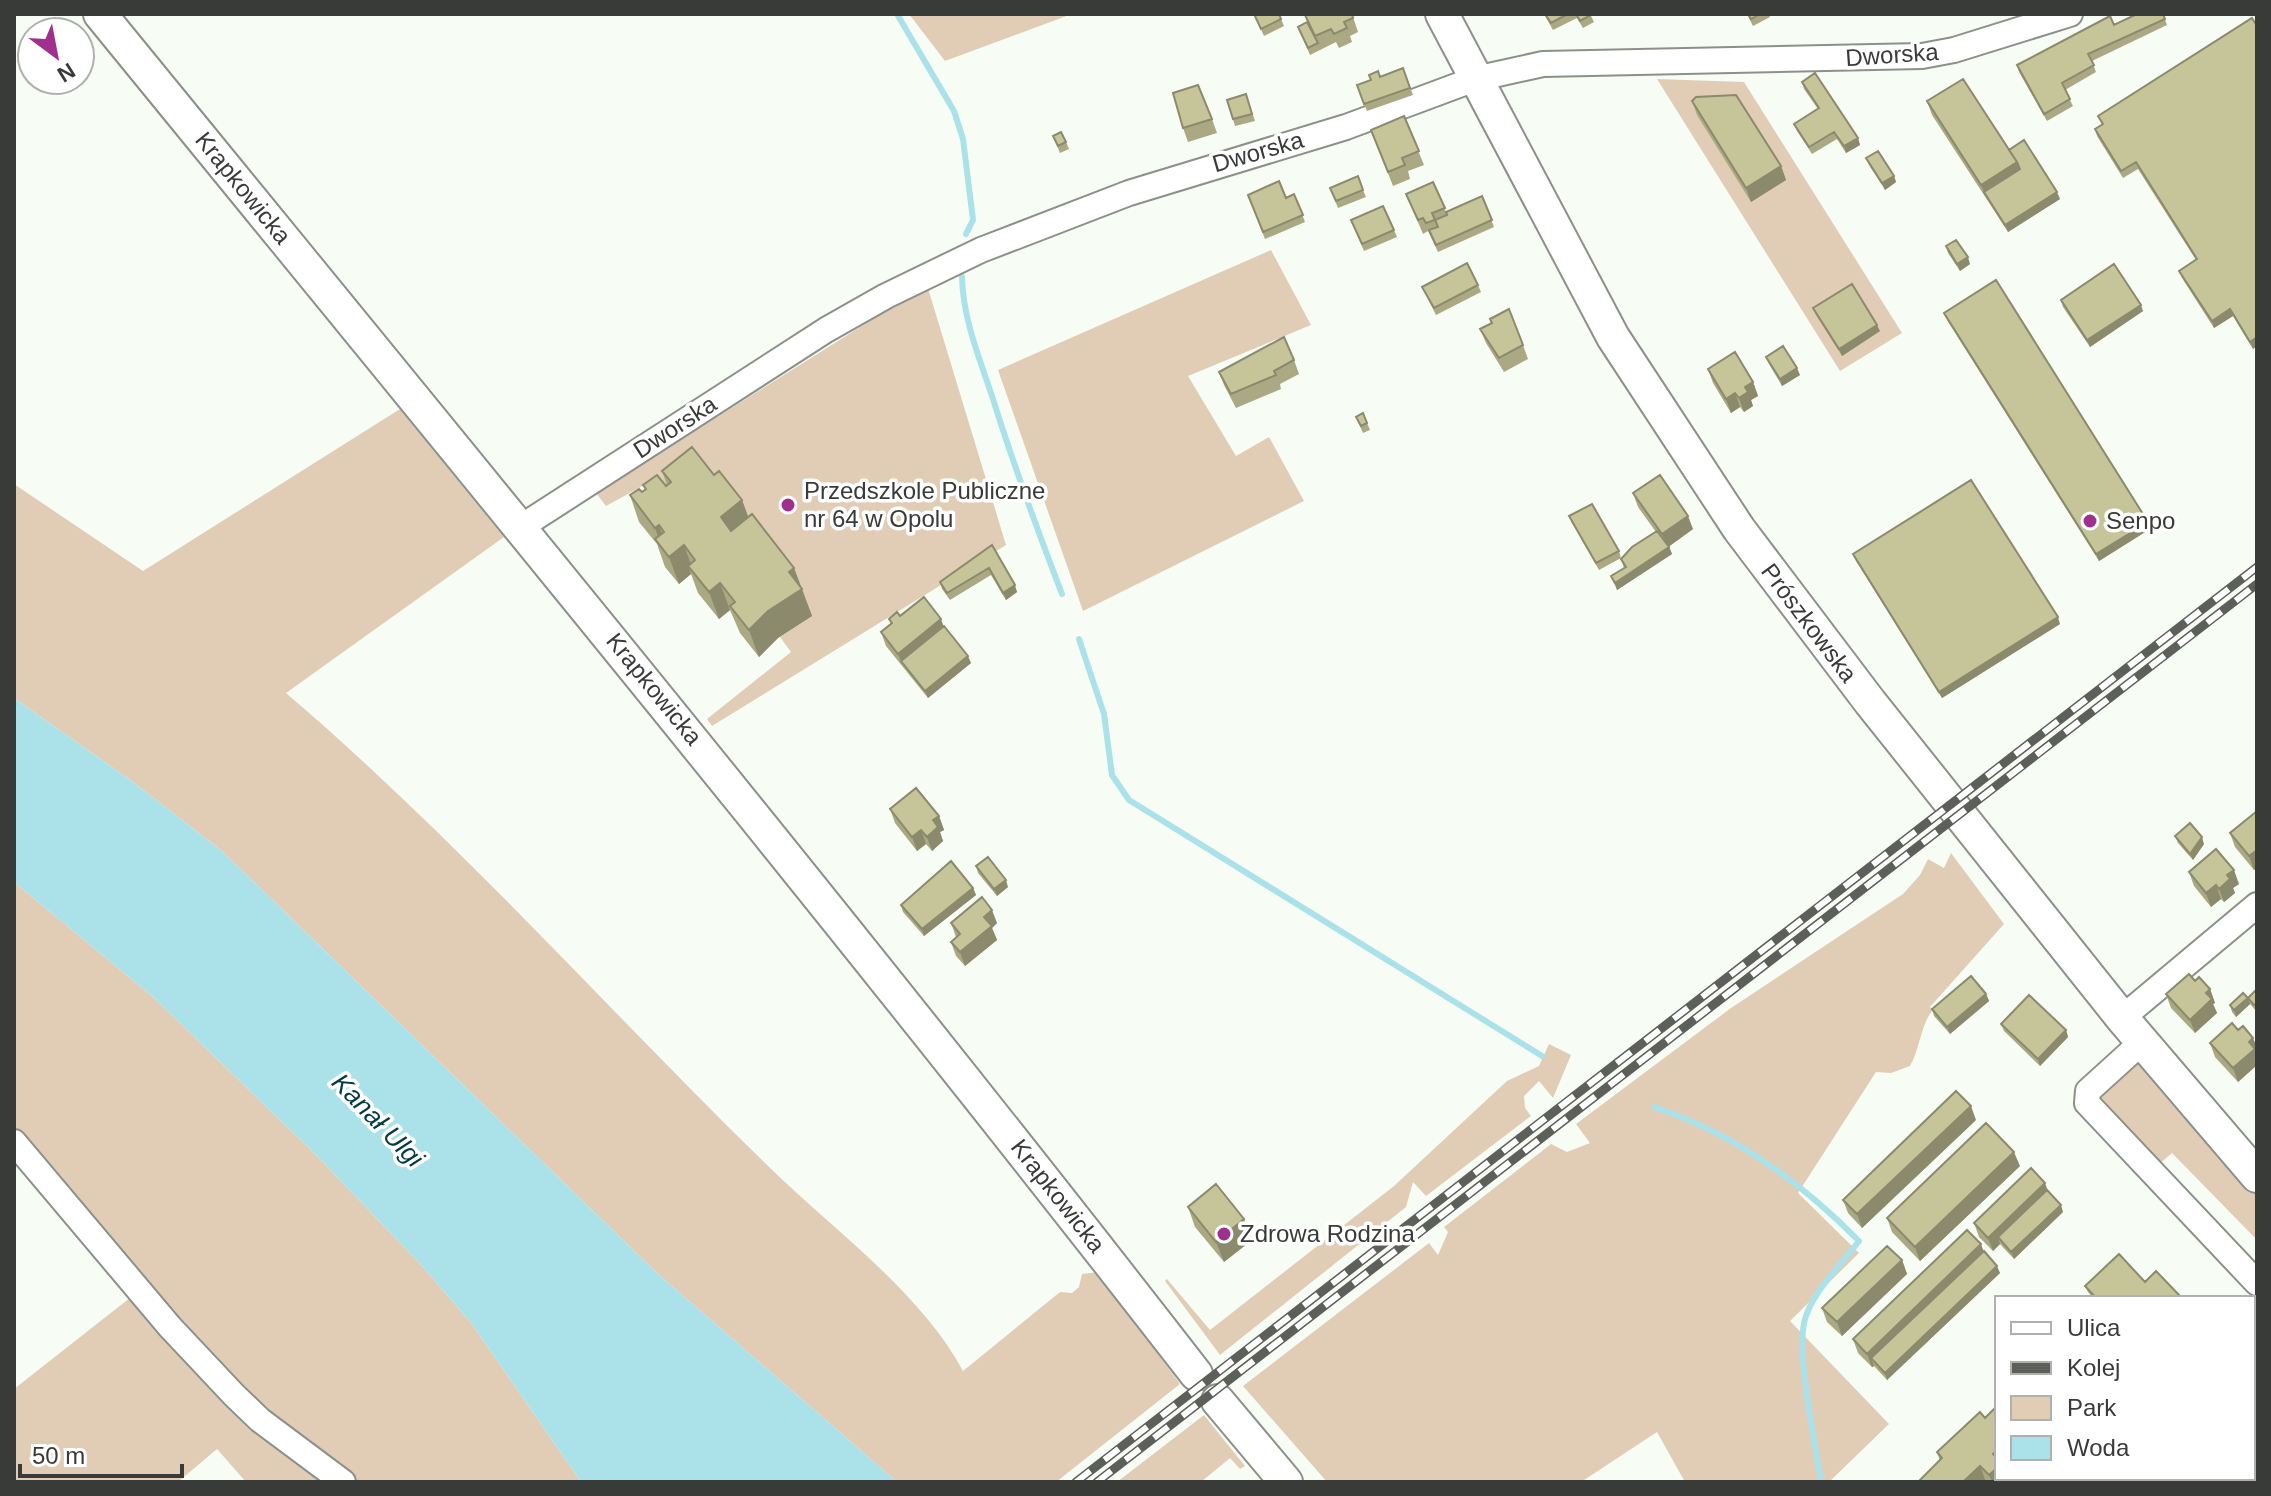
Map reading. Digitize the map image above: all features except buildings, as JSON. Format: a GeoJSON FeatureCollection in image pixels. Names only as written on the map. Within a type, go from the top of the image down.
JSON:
{"type":"FeatureCollection","features":[{"type":"Feature","properties":{"kind":"street","name":"Krapkowicka"},"geometry":{"type":"LineString","coordinates":[[100,14],[521,527],[1024,1151],[1196,1374]]}},
{"type":"Feature","properties":{"kind":"street","name":"Prószkowska"},"geometry":{"type":"LineString","coordinates":[[1442,14],[1618,345],[1739,529],[1861,691],[2132,1030],[2257,1176]]}},
{"type":"Feature","properties":{"kind":"street","name":"Dworska"},"geometry":{"type":"LineString","coordinates":[[521,527],[826,330],[951,263],[1129,193],[1346,127],[1475,79],[1543,64],[1922,56],[1954,50],[2070,14]]}},
{"type":"Feature","properties":{"kind":"street"},"geometry":{"type":"LineString","coordinates":[[2257,905],[2132,1030],[2088,1091],[2087,1103],[2257,1283]]}},
{"type":"Feature","properties":{"kind":"street"},"geometry":{"type":"LineString","coordinates":[[14,1142],[170,1327],[234,1395],[260,1420],[343,1482]]}},
{"type":"Feature","properties":{"kind":"street"},"geometry":{"type":"LineString","coordinates":[[1218,1401],[1286,1482]]}},
{"type":"Feature","properties":{"kind":"green space"},"geometry":{"type":"Polygon","coordinates":[[[909,14],[1072,14],[945,61],[909,14]]]}},
{"type":"Feature","properties":{"kind":"green space"},"geometry":{"type":"Polygon","coordinates":[[[1657,79],[1744,82],[1902,333],[1840,371],[1657,79]]]}},
{"type":"Feature","properties":{"kind":"green space"},"geometry":{"type":"Polygon","coordinates":[[[1271,250],[1311,325],[1188,376],[1236,456],[1269,437],[1304,501],[1083,611],[998,370],[1271,250]]]}},
{"type":"Feature","properties":{"kind":"green space","name":"Przedszkole Publiczne nr 64 w Opolu"},"geometry":{"type":"Polygon","coordinates":[[[927,285],[1006,545],[712,726],[707,719],[791,652],[780,637],[812,616],[672,498],[657,478],[606,506],[596,493],[927,285]]]}},
{"type":"Feature","properties":{"kind":"green space"},"geometry":{"type":"Polygon","coordinates":[[[400,409],[504,537],[286,693],[411,806],[707,1106],[899,1288],[924,1314],[963,1371],[1060,1292],[1072,1293],[1079,1287],[1082,1274],[1099,1272],[1180,1384],[1056,1482],[897,1482],[658,1274],[222,851],[133,782],[14,698],[14,484],[143,571],[400,409]]]}},
{"type":"Feature","properties":{"kind":"green space"},"geometry":{"type":"Polygon","coordinates":[[[1951,853],[2004,924],[1930,1007],[1933,1010],[1910,1066],[1891,1073],[1876,1072],[1798,1193],[1859,1253],[1790,1321],[1889,1424],[1829,1482],[1685,1482],[1657,1432],[1581,1482],[1327,1482],[1243,1386],[1429,1243],[1438,1255],[1448,1232],[1444,1227],[1551,1144],[1567,1152],[1590,1143],[1576,1124],[1731,1008],[1903,894],[1920,875],[1928,859],[1944,868],[1951,853]]]}},
{"type":"Feature","properties":{"kind":"green space"},"geometry":{"type":"Polygon","coordinates":[[[14,882],[152,996],[315,1154],[423,1267],[472,1324],[581,1482],[246,1482],[217,1449],[178,1482],[14,1482],[14,1389],[140,1290],[14,1142],[14,882]]]}},
{"type":"Feature","properties":{"kind":"green space"},"geometry":{"type":"Polygon","coordinates":[[[2142,1042],[2257,1176],[2257,1240],[2172,1153],[2151,1171],[2088,1091],[2142,1042]]]}},
{"type":"Feature","properties":{"kind":"green space"},"geometry":{"type":"Polygon","coordinates":[[[1549,1044],[1571,1055],[1553,1098],[1539,1081],[1524,1096],[1525,1108],[1531,1116],[1426,1196],[1413,1182],[1406,1207],[1220,1355],[1165,1281],[1167,1279],[1210,1330],[1394,1186],[1507,1081],[1539,1066],[1549,1044]]]}},
{"type":"Feature","properties":{"kind":"green space"},"geometry":{"type":"Polygon","coordinates":[[[1204,1415],[1245,1466],[1240,1469],[1230,1458],[1201,1482],[1117,1482],[1204,1415]]]}},
{"type":"Feature","properties":{"kind":"water","name":"Kanał Ulgi"},"geometry":{"type":"Polygon","coordinates":[[[14,698],[133,782],[222,851],[658,1274],[897,1482],[581,1482],[472,1324],[423,1267],[315,1154],[152,996],[14,882],[14,698]]]}},
{"type":"Feature","properties":{"kind":"waterway"},"geometry":{"type":"LineString","coordinates":[[897,14],[954,111],[963,139],[973,220],[966,234]]}},
{"type":"Feature","properties":{"kind":"waterway"},"geometry":{"type":"LineString","coordinates":[[962,277],[965,308],[977,352],[1062,594]]}},
{"type":"Feature","properties":{"kind":"waterway"},"geometry":{"type":"LineString","coordinates":[[1079,639],[1104,714],[1112,775],[1129,800],[1542,1056]]}},
{"type":"Feature","properties":{"kind":"waterway"},"geometry":{"type":"LineString","coordinates":[[1654,1107],[1739,1145],[1814,1199],[1859,1241],[1820,1290],[1804,1323],[1805,1379],[1821,1482]]}},
{"type":"Feature","properties":{"kind":"railway"},"geometry":{"type":"LineString","coordinates":[[1076,1482],[2257,567]]}},
{"type":"Feature","properties":{"kind":"railway"},"geometry":{"type":"LineString","coordinates":[[1097,1482],[2257,584]]}},
{"type":"Feature","properties":{"kind":"place","name":"Przedszkole Publiczne nr 64 w Opolu"},"geometry":{"type":"Point","coordinates":[788,505]}},
{"type":"Feature","properties":{"kind":"place","name":"Senpo"},"geometry":{"type":"Point","coordinates":[2090,521]}},
{"type":"Feature","properties":{"kind":"place","name":"Zdrowa Rodzina"},"geometry":{"type":"Point","coordinates":[1224,1234]}}]}
